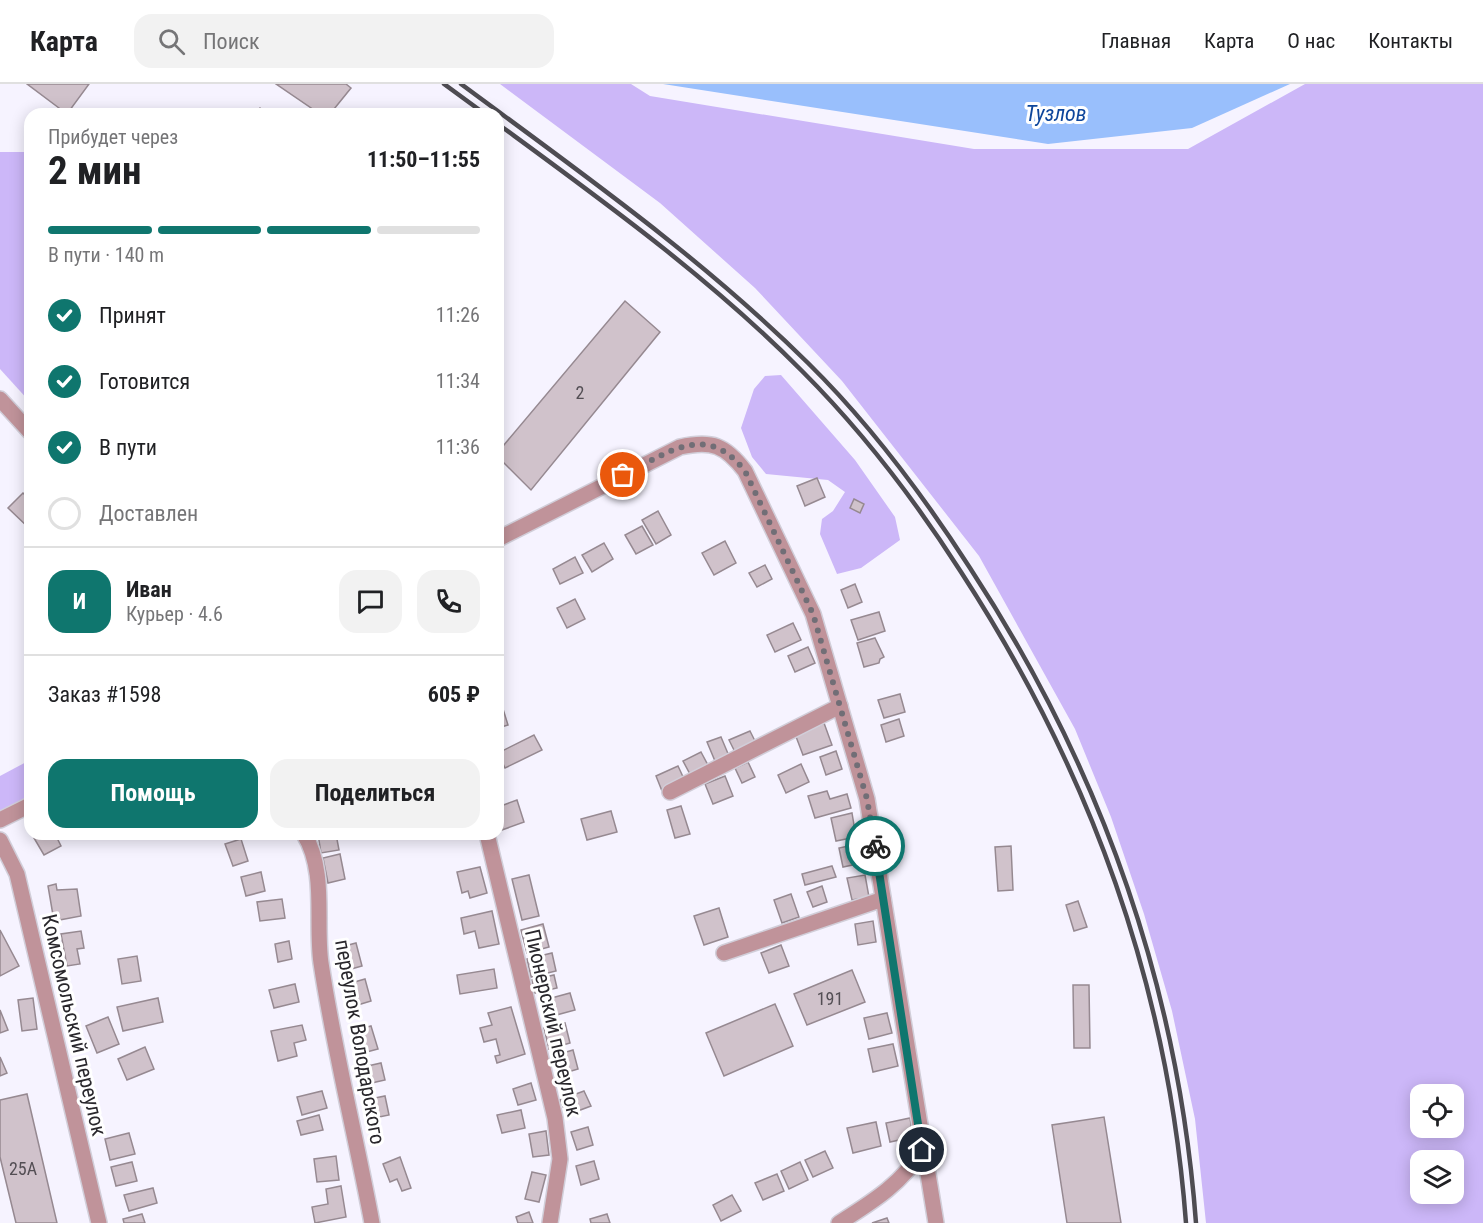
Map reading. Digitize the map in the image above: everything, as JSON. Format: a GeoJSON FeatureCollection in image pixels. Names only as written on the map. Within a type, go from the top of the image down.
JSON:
{"type":"FeatureCollection","features":[{"type":"Feature","properties":{"kind":"street"},"geometry":{"type":"LineString","coordinates":[[0,399],[24,425]]}},
{"type":"Feature","properties":{"kind":"street"},"geometry":{"type":"LineString","coordinates":[[504,536],[680,447],[698,443],[717,445],[732,455],[745,471],[813,614],[867,799],[922,1150],[936,1223]]}},
{"type":"Feature","properties":{"kind":"street"},"geometry":{"type":"LineString","coordinates":[[670,792],[840,706]]}},
{"type":"Feature","properties":{"kind":"street"},"geometry":{"type":"LineString","coordinates":[[0,820],[24,808]]}},
{"type":"Feature","properties":{"kind":"street","name":"Комсомольский переулок"},"geometry":{"type":"LineString","coordinates":[[0,840],[17,874],[99,1223]]}},
{"type":"Feature","properties":{"kind":"street","name":"переулок Володарского"},"geometry":{"type":"LineString","coordinates":[[308,840],[311,846],[319,897],[322,964],[372,1223]]}},
{"type":"Feature","properties":{"kind":"street","name":"Пионерский переулок"},"geometry":{"type":"LineString","coordinates":[[488,840],[555,1118],[560,1159],[550,1223]]}},
{"type":"Feature","properties":{"kind":"street"},"geometry":{"type":"LineString","coordinates":[[724,953],[883,899]]}},
{"type":"Feature","properties":{"kind":"street"},"geometry":{"type":"LineString","coordinates":[[839,1223],[886,1192],[909,1172],[922,1150]]}},
{"type":"Feature","properties":{"kind":"shaded area"},"geometry":{"type":"Polygon","coordinates":[[[500,84],[631,84],[650,96],[974,149],[1188,149],[1305,84],[1483,84],[1483,1223],[1206,1223],[1195,1119],[1172,1011],[1144,914],[1111,817],[1075,729],[979,556],[842,381],[755,288],[660,203],[500,84]]]}},
{"type":"Feature","properties":{"kind":"shaded area"},"geometry":{"type":"Polygon","coordinates":[[[0,152],[24,152],[24,395],[0,369],[0,152]]]}},
{"type":"Feature","properties":{"kind":"shaded area"},"geometry":{"type":"Polygon","coordinates":[[[781,375],[855,460],[895,517],[900,540],[861,568],[837,574],[820,534],[822,519],[833,511],[845,492],[828,480],[766,474],[752,457],[741,428],[754,389],[765,376],[781,375]]]}},
{"type":"Feature","properties":{"kind":"shaded area"},"geometry":{"type":"Polygon","coordinates":[[[24,763],[24,802],[0,815],[0,776],[24,763]]]}},
{"type":"Feature","properties":{"kind":"water","name":"Тузлов"},"geometry":{"type":"Polygon","coordinates":[[[663,84],[1290,84],[1192,128],[1048,144],[663,84]]]}},
{"type":"Feature","properties":{"kind":"building"},"geometry":{"type":"Polygon","coordinates":[[[27,84],[89,84],[71,108],[59,108],[27,84]]]}},
{"type":"Feature","properties":{"kind":"building"},"geometry":{"type":"Polygon","coordinates":[[[276,84],[346,84],[351,88],[335,108],[311,108],[276,84]]]}},
{"type":"Feature","properties":{"kind":"building"},"geometry":{"type":"Polygon","coordinates":[[[625,301],[660,332],[531,490],[504,463],[504,445],[625,301]]]}},
{"type":"Feature","properties":{"kind":"building"},"geometry":{"type":"Polygon","coordinates":[[[817,478],[825,497],[805,506],[797,486],[817,478]]]}},
{"type":"Feature","properties":{"kind":"building"},"geometry":{"type":"Polygon","coordinates":[[[23,493],[24,523],[8,508],[23,493]]]}},
{"type":"Feature","properties":{"kind":"building"},"geometry":{"type":"Polygon","coordinates":[[[854,499],[864,504],[860,513],[850,508],[854,499]]]}},
{"type":"Feature","properties":{"kind":"building"},"geometry":{"type":"Polygon","coordinates":[[[658,511],[671,535],[656,544],[642,520],[658,511]]]}},
{"type":"Feature","properties":{"kind":"building"},"geometry":{"type":"Polygon","coordinates":[[[642,526],[653,545],[636,554],[625,535],[642,526]]]}},
{"type":"Feature","properties":{"kind":"building"},"geometry":{"type":"Polygon","coordinates":[[[725,541],[736,563],[714,575],[702,553],[725,541]]]}},
{"type":"Feature","properties":{"kind":"building"},"geometry":{"type":"Polygon","coordinates":[[[604,543],[613,559],[592,572],[582,555],[604,543]]]}},
{"type":"Feature","properties":{"kind":"building"},"geometry":{"type":"Polygon","coordinates":[[[575,557],[583,573],[560,584],[553,569],[575,557]]]}},
{"type":"Feature","properties":{"kind":"building"},"geometry":{"type":"Polygon","coordinates":[[[765,565],[772,579],[757,587],[749,573],[765,565]]]}},
{"type":"Feature","properties":{"kind":"building"},"geometry":{"type":"Polygon","coordinates":[[[855,584],[862,602],[848,608],[841,590],[855,584]]]}},
{"type":"Feature","properties":{"kind":"building"},"geometry":{"type":"Polygon","coordinates":[[[575,599],[585,619],[567,628],[557,608],[575,599]]]}},
{"type":"Feature","properties":{"kind":"building"},"geometry":{"type":"Polygon","coordinates":[[[879,612],[885,631],[858,640],[851,620],[879,612]]]}},
{"type":"Feature","properties":{"kind":"building"},"geometry":{"type":"Polygon","coordinates":[[[793,623],[801,640],[775,652],[767,635],[793,623]]]}},
{"type":"Feature","properties":{"kind":"building"},"geometry":{"type":"Polygon","coordinates":[[[875,638],[884,657],[879,663],[864,667],[857,643],[875,638]]]}},
{"type":"Feature","properties":{"kind":"building"},"geometry":{"type":"Polygon","coordinates":[[[808,647],[815,663],[795,672],[788,656],[808,647]]]}},
{"type":"Feature","properties":{"kind":"building"},"geometry":{"type":"Polygon","coordinates":[[[900,694],[905,712],[884,718],[878,700],[900,694]]]}},
{"type":"Feature","properties":{"kind":"building"},"geometry":{"type":"Polygon","coordinates":[[[504,712],[508,725],[504,726],[504,712]]]}},
{"type":"Feature","properties":{"kind":"building"},"geometry":{"type":"Polygon","coordinates":[[[899,719],[904,736],[886,742],[881,725],[899,719]]]}},
{"type":"Feature","properties":{"kind":"building"},"geometry":{"type":"Polygon","coordinates":[[[824,723],[832,745],[803,755],[795,734],[824,723]]]}},
{"type":"Feature","properties":{"kind":"building"},"geometry":{"type":"Polygon","coordinates":[[[750,731],[757,745],[736,754],[729,740],[750,731]]]}},
{"type":"Feature","properties":{"kind":"building"},"geometry":{"type":"Polygon","coordinates":[[[534,735],[542,750],[505,768],[504,750],[534,735]]]}},
{"type":"Feature","properties":{"kind":"building"},"geometry":{"type":"Polygon","coordinates":[[[721,737],[729,756],[715,761],[707,742],[721,737]]]}},
{"type":"Feature","properties":{"kind":"building"},"geometry":{"type":"Polygon","coordinates":[[[836,751],[842,769],[826,775],[820,757],[836,751]]]}},
{"type":"Feature","properties":{"kind":"building"},"geometry":{"type":"Polygon","coordinates":[[[701,752],[709,767],[691,776],[683,761],[701,752]]]}},
{"type":"Feature","properties":{"kind":"building"},"geometry":{"type":"Polygon","coordinates":[[[748,762],[755,777],[742,783],[735,768],[748,762]]]}},
{"type":"Feature","properties":{"kind":"building"},"geometry":{"type":"Polygon","coordinates":[[[801,764],[809,782],[786,793],[778,775],[801,764]]]}},
{"type":"Feature","properties":{"kind":"building"},"geometry":{"type":"Polygon","coordinates":[[[678,766],[685,781],[662,791],[656,776],[678,766]]]}},
{"type":"Feature","properties":{"kind":"building"},"geometry":{"type":"Polygon","coordinates":[[[725,776],[733,796],[713,804],[705,784],[725,776]]]}},
{"type":"Feature","properties":{"kind":"building"},"geometry":{"type":"Polygon","coordinates":[[[827,791],[830,799],[847,794],[851,808],[815,818],[808,796],[827,791]]]}},
{"type":"Feature","properties":{"kind":"building"},"geometry":{"type":"Polygon","coordinates":[[[517,800],[524,822],[504,829],[504,805],[517,800]]]}},
{"type":"Feature","properties":{"kind":"building"},"geometry":{"type":"Polygon","coordinates":[[[681,806],[690,834],[675,838],[667,810],[681,806]]]}},
{"type":"Feature","properties":{"kind":"building"},"geometry":{"type":"Polygon","coordinates":[[[611,811],[617,832],[587,840],[581,819],[611,811]]]}},
{"type":"Feature","properties":{"kind":"building"},"geometry":{"type":"Polygon","coordinates":[[[852,813],[856,837],[836,841],[831,818],[852,813]]]}},
{"type":"Feature","properties":{"kind":"building"},"geometry":{"type":"Polygon","coordinates":[[[35,840],[58,840],[61,846],[44,855],[35,840]]]}},
{"type":"Feature","properties":{"kind":"building"},"geometry":{"type":"Polygon","coordinates":[[[241,840],[248,861],[233,866],[225,844],[241,840]]]}},
{"type":"Feature","properties":{"kind":"building"},"geometry":{"type":"Polygon","coordinates":[[[319,840],[337,840],[339,850],[321,853],[319,840]]]}},
{"type":"Feature","properties":{"kind":"building"},"geometry":{"type":"Polygon","coordinates":[[[858,844],[862,863],[843,867],[839,848],[858,844]]]}},
{"type":"Feature","properties":{"kind":"building"},"geometry":{"type":"Polygon","coordinates":[[[1011,846],[1013,890],[998,891],[995,847],[1011,846]]]}},
{"type":"Feature","properties":{"kind":"building"},"geometry":{"type":"Polygon","coordinates":[[[340,854],[345,879],[328,883],[323,858],[340,854]]]}},
{"type":"Feature","properties":{"kind":"building"},"geometry":{"type":"Polygon","coordinates":[[[832,866],[836,877],[805,885],[802,874],[832,866]]]}},
{"type":"Feature","properties":{"kind":"building"},"geometry":{"type":"Polygon","coordinates":[[[480,867],[487,893],[470,898],[468,891],[462,893],[457,872],[480,867]]]}},
{"type":"Feature","properties":{"kind":"building"},"geometry":{"type":"Polygon","coordinates":[[[261,872],[265,891],[246,896],[241,877],[261,872]]]}},
{"type":"Feature","properties":{"kind":"building"},"geometry":{"type":"Polygon","coordinates":[[[529,875],[539,916],[522,920],[512,879],[529,875]]]}},
{"type":"Feature","properties":{"kind":"building"},"geometry":{"type":"Polygon","coordinates":[[[865,875],[869,897],[852,900],[847,878],[865,875]]]}},
{"type":"Feature","properties":{"kind":"building"},"geometry":{"type":"Polygon","coordinates":[[[56,884],[57,890],[77,889],[81,916],[54,921],[48,886],[56,884]]]}},
{"type":"Feature","properties":{"kind":"building"},"geometry":{"type":"Polygon","coordinates":[[[822,886],[827,902],[813,907],[807,892],[822,886]]]}},
{"type":"Feature","properties":{"kind":"building"},"geometry":{"type":"Polygon","coordinates":[[[791,894],[799,917],[782,923],[774,900],[791,894]]]}},
{"type":"Feature","properties":{"kind":"building"},"geometry":{"type":"Polygon","coordinates":[[[282,899],[285,918],[260,921],[257,902],[282,899]]]}},
{"type":"Feature","properties":{"kind":"building"},"geometry":{"type":"Polygon","coordinates":[[[1078,901],[1087,927],[1074,931],[1066,905],[1078,901]]]}},
{"type":"Feature","properties":{"kind":"building"},"geometry":{"type":"Polygon","coordinates":[[[719,908],[728,937],[704,945],[694,916],[719,908]]]}},
{"type":"Feature","properties":{"kind":"building"},"geometry":{"type":"Polygon","coordinates":[[[492,911],[499,944],[479,948],[475,931],[464,934],[461,918],[492,911]]]}},
{"type":"Feature","properties":{"kind":"building"},"geometry":{"type":"Polygon","coordinates":[[[873,921],[876,942],[858,945],[855,924],[873,921]]]}},
{"type":"Feature","properties":{"kind":"building"},"geometry":{"type":"Polygon","coordinates":[[[543,924],[549,947],[527,953],[521,930],[543,924]]]}},
{"type":"Feature","properties":{"kind":"building"},"geometry":{"type":"Polygon","coordinates":[[[0,930],[19,966],[0,976],[0,930]]]}},
{"type":"Feature","properties":{"kind":"building"},"geometry":{"type":"Polygon","coordinates":[[[81,931],[84,948],[77,949],[80,964],[67,966],[61,934],[81,931]]]}},
{"type":"Feature","properties":{"kind":"building"},"geometry":{"type":"Polygon","coordinates":[[[289,941],[292,959],[278,962],[275,944],[289,941]]]}},
{"type":"Feature","properties":{"kind":"building"},"geometry":{"type":"Polygon","coordinates":[[[356,943],[362,966],[344,971],[337,948],[356,943]]]}},
{"type":"Feature","properties":{"kind":"building"},"geometry":{"type":"Polygon","coordinates":[[[781,945],[789,966],[769,973],[761,953],[781,945]]]}},
{"type":"Feature","properties":{"kind":"building"},"geometry":{"type":"Polygon","coordinates":[[[552,953],[556,971],[531,977],[527,959],[552,953]]]}},
{"type":"Feature","properties":{"kind":"building"},"geometry":{"type":"Polygon","coordinates":[[[137,956],[141,981],[122,984],[118,959],[137,956]]]}},
{"type":"Feature","properties":{"kind":"building"},"geometry":{"type":"Polygon","coordinates":[[[494,969],[497,988],[460,994],[457,975],[494,969]]]}},
{"type":"Feature","properties":{"kind":"building"},"geometry":{"type":"Polygon","coordinates":[[[852,970],[865,1002],[807,1025],[794,994],[852,970]]]}},
{"type":"Feature","properties":{"kind":"building"},"geometry":{"type":"Polygon","coordinates":[[[554,975],[557,988],[535,993],[532,980],[554,975]]]}},
{"type":"Feature","properties":{"kind":"building"},"geometry":{"type":"Polygon","coordinates":[[[365,979],[371,1001],[351,1007],[344,985],[365,979]]]}},
{"type":"Feature","properties":{"kind":"building"},"geometry":{"type":"Polygon","coordinates":[[[295,984],[299,1002],[274,1008],[269,990],[295,984]]]}},
{"type":"Feature","properties":{"kind":"building"},"geometry":{"type":"Polygon","coordinates":[[[1073,985],[1089,985],[1090,1048],[1074,1048],[1073,985]]]}},
{"type":"Feature","properties":{"kind":"building"},"geometry":{"type":"Polygon","coordinates":[[[570,993],[575,1010],[549,1017],[544,1000],[570,993]]]}},
{"type":"Feature","properties":{"kind":"building"},"geometry":{"type":"Polygon","coordinates":[[[33,998],[37,1029],[22,1031],[18,1000],[33,998]]]}},
{"type":"Feature","properties":{"kind":"building"},"geometry":{"type":"Polygon","coordinates":[[[158,998],[163,1022],[123,1031],[117,1007],[158,998]]]}},
{"type":"Feature","properties":{"kind":"building"},"geometry":{"type":"Polygon","coordinates":[[[775,1004],[793,1046],[724,1076],[706,1033],[775,1004]]]}},
{"type":"Feature","properties":{"kind":"building"},"geometry":{"type":"Polygon","coordinates":[[[511,1007],[525,1054],[497,1063],[495,1056],[500,1055],[496,1039],[484,1042],[480,1028],[492,1025],[488,1013],[511,1007]]]}},
{"type":"Feature","properties":{"kind":"building"},"geometry":{"type":"Polygon","coordinates":[[[0,1010],[8,1030],[0,1033],[0,1010]]]}},
{"type":"Feature","properties":{"kind":"building"},"geometry":{"type":"Polygon","coordinates":[[[887,1013],[892,1033],[869,1039],[864,1018],[887,1013]]]}},
{"type":"Feature","properties":{"kind":"building"},"geometry":{"type":"Polygon","coordinates":[[[108,1017],[119,1044],[97,1053],[86,1026],[108,1017]]]}},
{"type":"Feature","properties":{"kind":"building"},"geometry":{"type":"Polygon","coordinates":[[[565,1023],[570,1043],[549,1049],[544,1028],[565,1023]]]}},
{"type":"Feature","properties":{"kind":"building"},"geometry":{"type":"Polygon","coordinates":[[[302,1025],[306,1040],[294,1043],[297,1056],[278,1061],[271,1031],[302,1025]]]}},
{"type":"Feature","properties":{"kind":"building"},"geometry":{"type":"Polygon","coordinates":[[[371,1026],[378,1049],[359,1054],[353,1031],[371,1026]]]}},
{"type":"Feature","properties":{"kind":"building"},"geometry":{"type":"Polygon","coordinates":[[[893,1044],[898,1066],[873,1072],[868,1049],[893,1044]]]}},
{"type":"Feature","properties":{"kind":"building"},"geometry":{"type":"Polygon","coordinates":[[[145,1047],[154,1069],[127,1080],[118,1059],[145,1047]]]}},
{"type":"Feature","properties":{"kind":"building"},"geometry":{"type":"Polygon","coordinates":[[[573,1050],[578,1069],[558,1075],[553,1056],[573,1050]]]}},
{"type":"Feature","properties":{"kind":"building"},"geometry":{"type":"Polygon","coordinates":[[[0,1057],[7,1073],[0,1076],[0,1057]]]}},
{"type":"Feature","properties":{"kind":"building"},"geometry":{"type":"Polygon","coordinates":[[[381,1063],[385,1080],[367,1084],[363,1067],[381,1063]]]}},
{"type":"Feature","properties":{"kind":"building"},"geometry":{"type":"Polygon","coordinates":[[[531,1083],[536,1100],[518,1105],[513,1089],[531,1083]]]}},
{"type":"Feature","properties":{"kind":"building"},"geometry":{"type":"Polygon","coordinates":[[[322,1091],[327,1108],[302,1115],[297,1097],[322,1091]]]}},
{"type":"Feature","properties":{"kind":"building"},"geometry":{"type":"Polygon","coordinates":[[[584,1091],[591,1106],[567,1115],[560,1100],[584,1091]]]}},
{"type":"Feature","properties":{"kind":"building"},"geometry":{"type":"Polygon","coordinates":[[[27,1094],[57,1223],[16,1223],[0,1157],[0,1100],[27,1094]]]}},
{"type":"Feature","properties":{"kind":"building"},"geometry":{"type":"Polygon","coordinates":[[[385,1096],[389,1115],[369,1119],[365,1100],[385,1096]]]}},
{"type":"Feature","properties":{"kind":"building"},"geometry":{"type":"Polygon","coordinates":[[[521,1110],[525,1128],[502,1133],[497,1115],[521,1110]]]}},
{"type":"Feature","properties":{"kind":"building"},"geometry":{"type":"Polygon","coordinates":[[[319,1115],[323,1130],[301,1135],[297,1121],[319,1115]]]}},
{"type":"Feature","properties":{"kind":"building"},"geometry":{"type":"Polygon","coordinates":[[[1104,1117],[1121,1223],[1067,1223],[1052,1125],[1104,1117]]]}},
{"type":"Feature","properties":{"kind":"building"},"geometry":{"type":"Polygon","coordinates":[[[910,1118],[913,1137],[890,1142],[886,1123],[910,1118]]]}},
{"type":"Feature","properties":{"kind":"building"},"geometry":{"type":"Polygon","coordinates":[[[876,1122],[881,1146],[853,1153],[847,1128],[876,1122]]]}},
{"type":"Feature","properties":{"kind":"building"},"geometry":{"type":"Polygon","coordinates":[[[588,1127],[593,1145],[577,1150],[571,1132],[588,1127]]]}},
{"type":"Feature","properties":{"kind":"building"},"geometry":{"type":"Polygon","coordinates":[[[546,1131],[549,1155],[533,1157],[529,1134],[546,1131]]]}},
{"type":"Feature","properties":{"kind":"building"},"geometry":{"type":"Polygon","coordinates":[[[129,1133],[135,1154],[110,1160],[105,1139],[129,1133]]]}},
{"type":"Feature","properties":{"kind":"building"},"geometry":{"type":"Polygon","coordinates":[[[825,1151],[833,1168],[813,1177],[805,1160],[825,1151]]]}},
{"type":"Feature","properties":{"kind":"building"},"geometry":{"type":"Polygon","coordinates":[[[336,1156],[339,1180],[317,1182],[314,1159],[336,1156]]]}},
{"type":"Feature","properties":{"kind":"building"},"geometry":{"type":"Polygon","coordinates":[[[400,1157],[411,1188],[402,1191],[397,1179],[390,1182],[383,1164],[400,1157]]]}},
{"type":"Feature","properties":{"kind":"building"},"geometry":{"type":"Polygon","coordinates":[[[594,1161],[599,1179],[581,1185],[576,1166],[594,1161]]]}},
{"type":"Feature","properties":{"kind":"building"},"geometry":{"type":"Polygon","coordinates":[[[132,1162],[137,1181],[116,1186],[111,1167],[132,1162]]]}},
{"type":"Feature","properties":{"kind":"building"},"geometry":{"type":"Polygon","coordinates":[[[800,1162],[808,1180],[789,1189],[781,1171],[800,1162]]]}},
{"type":"Feature","properties":{"kind":"building"},"geometry":{"type":"Polygon","coordinates":[[[532,1172],[546,1175],[539,1202],[525,1199],[532,1172]]]}},
{"type":"Feature","properties":{"kind":"building"},"geometry":{"type":"Polygon","coordinates":[[[777,1174],[784,1191],[763,1200],[755,1183],[777,1174]]]}},
{"type":"Feature","properties":{"kind":"building"},"geometry":{"type":"Polygon","coordinates":[[[341,1186],[346,1217],[315,1223],[312,1207],[328,1204],[326,1189],[341,1186]]]}},
{"type":"Feature","properties":{"kind":"building"},"geometry":{"type":"Polygon","coordinates":[[[153,1188],[157,1203],[129,1211],[124,1195],[153,1188]]]}},
{"type":"Feature","properties":{"kind":"building"},"geometry":{"type":"Polygon","coordinates":[[[732,1195],[741,1211],[721,1221],[713,1205],[732,1195]]]}},
{"type":"Feature","properties":{"kind":"building"},"geometry":{"type":"Polygon","coordinates":[[[529,1212],[533,1223],[518,1223],[516,1217],[529,1212]]]}},
{"type":"Feature","properties":{"kind":"building"},"geometry":{"type":"Polygon","coordinates":[[[142,1214],[145,1223],[124,1223],[123,1219],[142,1214]]]}},
{"type":"Feature","properties":{"kind":"building"},"geometry":{"type":"Polygon","coordinates":[[[607,1214],[610,1223],[591,1223],[590,1219],[607,1214]]]}},
{"type":"Feature","properties":{"kind":"building"},"geometry":{"type":"Polygon","coordinates":[[[887,1218],[889,1223],[872,1223],[887,1218]]]}},
{"type":"Feature","properties":{"kind":"railway"},"geometry":{"type":"LineString","coordinates":[[444,84],[477,108]]}},
{"type":"Feature","properties":{"kind":"railway"},"geometry":{"type":"LineString","coordinates":[[461,84],[494,108]]}},
{"type":"Feature","properties":{"kind":"railway"},"geometry":{"type":"LineString","coordinates":[[504,116],[639,217],[768,324],[831,386],[874,435],[934,514],[970,568],[1017,644],[1058,721],[1094,800],[1125,881],[1151,963],[1172,1048],[1186,1134],[1196,1223]]}},
{"type":"Feature","properties":{"kind":"railway"},"geometry":{"type":"LineString","coordinates":[[504,128],[693,272],[767,337],[824,394],[867,442],[907,493],[961,572],[1007,648],[1048,725],[1085,803],[1116,883],[1141,965],[1162,1049],[1176,1135],[1186,1223]]}},
{"type":"Feature","properties":{"kind":"way so far"},"geometry":{"type":"LineString","coordinates":[[623,475],[680,447],[698,443],[717,445],[732,455],[745,471],[813,614],[867,799],[875,846]]}},
{"type":"Feature","properties":{"kind":"route"},"geometry":{"type":"LineString","coordinates":[[875,846],[922,1150]]}}]}
